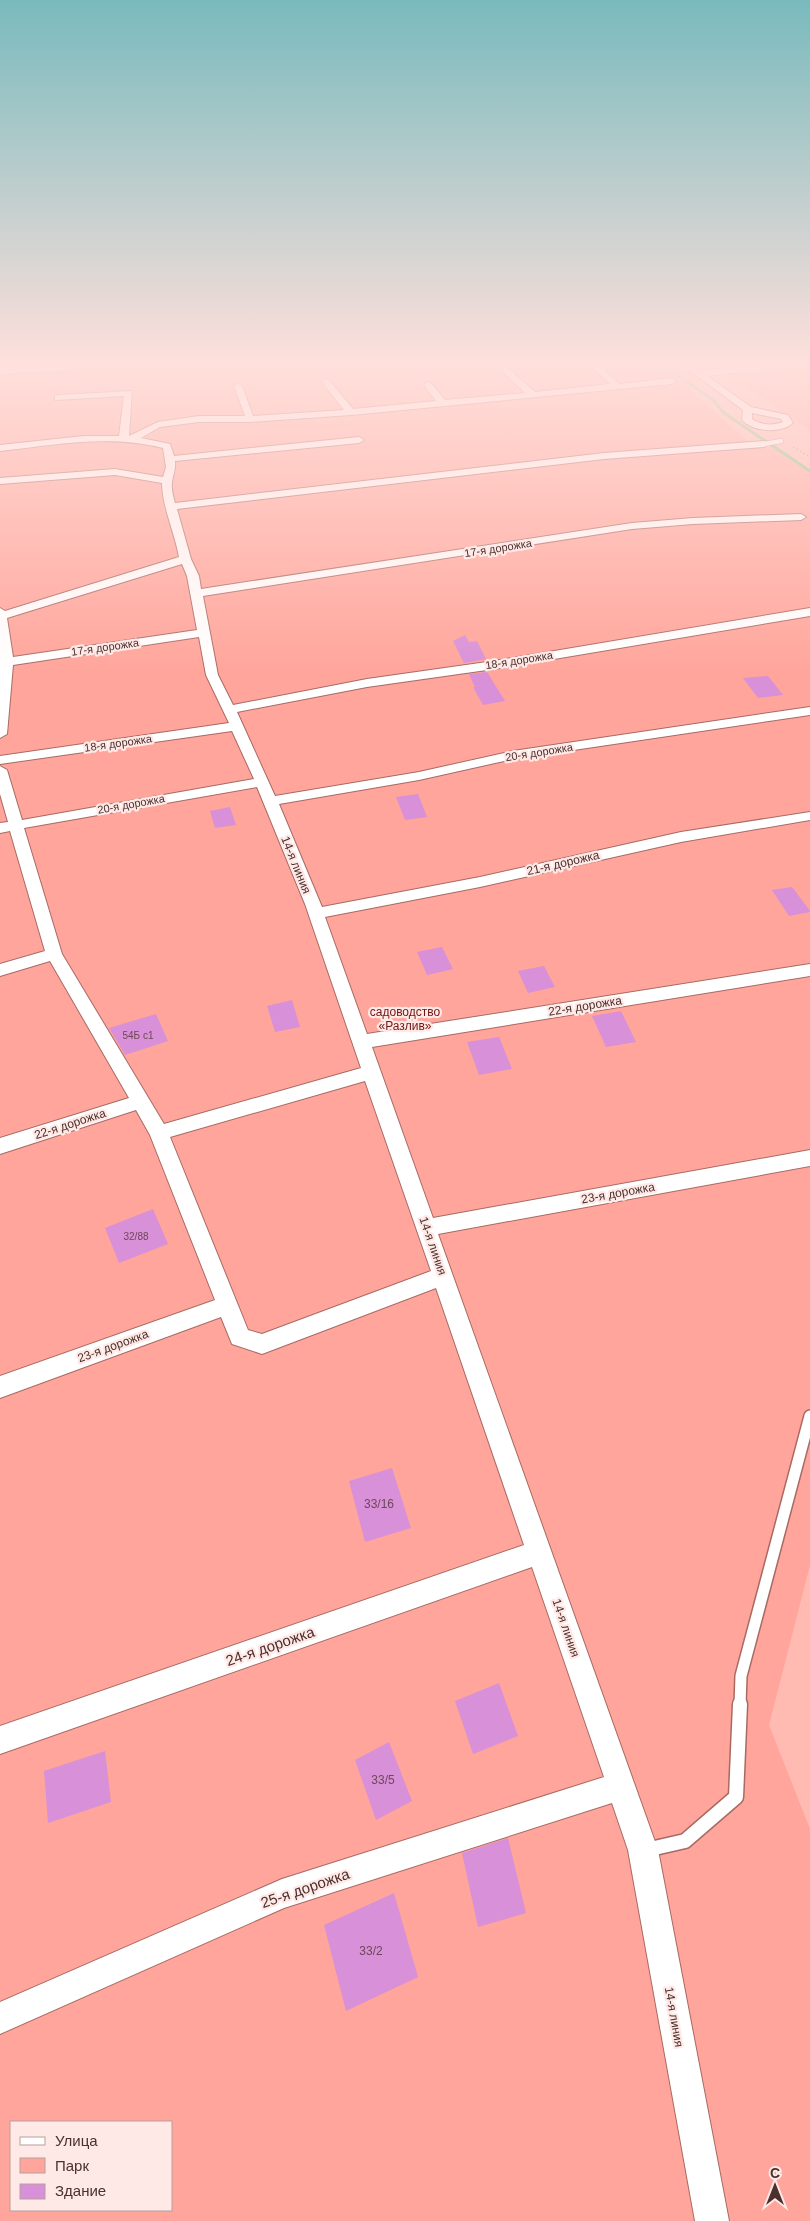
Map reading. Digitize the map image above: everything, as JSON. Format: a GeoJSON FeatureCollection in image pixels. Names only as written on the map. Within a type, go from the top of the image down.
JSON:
{"type":"FeatureCollection","features":[{"type":"Feature","properties":{"kind":"street","name":"14-я линия"},"geometry":{"type":"LineString","coordinates":[[171,468],[167,481],[167,492],[173,506],[185,559],[193,576],[212,675],[262,782],[316,913],[643,1850],[712,2221]]}},
{"type":"Feature","properties":{"kind":"street"},"geometry":{"type":"LineString","coordinates":[[173,506],[504,468]]}},
{"type":"Feature","properties":{"kind":"street"},"geometry":{"type":"LineString","coordinates":[[0,481],[115,472],[167,481]]}},
{"type":"Feature","properties":{"kind":"street","name":"17-я дорожка"},"geometry":{"type":"LineString","coordinates":[[197,593],[632,526],[693,521],[805,517]]}},
{"type":"Feature","properties":{"kind":"street"},"geometry":{"type":"LineString","coordinates":[[0,616],[185,559]]}},
{"type":"Feature","properties":{"kind":"street"},"geometry":{"type":"LineString","coordinates":[[0,612],[4,662],[0,734]]}},
{"type":"Feature","properties":{"kind":"street","name":"18-я дорожка"},"geometry":{"type":"LineString","coordinates":[[0,760],[233,718],[367,683],[494,665],[810,612]]}},
{"type":"Feature","properties":{"kind":"street","name":"17-я дорожка"},"geometry":{"type":"LineString","coordinates":[[4,662],[203,634]]}},
{"type":"Feature","properties":{"kind":"street","name":"20-я дорожка"},"geometry":{"type":"LineString","coordinates":[[270,801],[419,776],[514,755],[810,711]]}},
{"type":"Feature","properties":{"kind":"street"},"geometry":{"type":"LineString","coordinates":[[0,770],[8,826],[54,954],[158,1133],[240,1337],[262,1344],[443,1276]]}},
{"type":"Feature","properties":{"kind":"street","name":"20-я дорожка"},"geometry":{"type":"LineString","coordinates":[[8,826],[262,782]]}},
{"type":"Feature","properties":{"kind":"street","name":"21-я дорожка"},"geometry":{"type":"LineString","coordinates":[[316,913],[480,882],[681,837],[810,816]]}},
{"type":"Feature","properties":{"kind":"street"},"geometry":{"type":"LineString","coordinates":[[0,970],[54,954]]}},
{"type":"Feature","properties":{"kind":"street","name":"22-я дорожка"},"geometry":{"type":"LineString","coordinates":[[361,1042],[810,970]]}},
{"type":"Feature","properties":{"kind":"street"},"geometry":{"type":"LineString","coordinates":[[158,1133],[372,1072]]}},
{"type":"Feature","properties":{"kind":"street","name":"22-я дорожка"},"geometry":{"type":"LineString","coordinates":[[0,1146],[140,1102]]}},
{"type":"Feature","properties":{"kind":"street","name":"23-я дорожка"},"geometry":{"type":"LineString","coordinates":[[426,1228],[810,1158]]}},
{"type":"Feature","properties":{"kind":"street","name":"23-я дорожка"},"geometry":{"type":"LineString","coordinates":[[0,1387],[226,1305]]}},
{"type":"Feature","properties":{"kind":"street","name":"24-я дорожка"},"geometry":{"type":"LineString","coordinates":[[0,1740],[539,1552]]}},
{"type":"Feature","properties":{"kind":"street","name":"25-я дорожка"},"geometry":{"type":"LineString","coordinates":[[0,2018],[282,1894],[621,1786]]}},
{"type":"Feature","properties":{"kind":"lane"},"geometry":{"type":"LineString","coordinates":[[643,1850],[685,1841],[736,1797],[741,1676],[810,1416]]}},
{"type":"Feature","properties":{"kind":"green space","name":"садоводство «Разлив»"},"geometry":{"type":"Polygon","coordinates":[[[0,468],[802,468],[810,473],[810,1565],[769,1725],[810,1829],[810,2221],[0,2221],[0,468]]]}},
{"type":"Feature","properties":{"kind":"building"},"geometry":{"type":"Polygon","coordinates":[[[465,635],[469,642],[477,641],[486,659],[464,663],[453,641],[465,635]]]}},
{"type":"Feature","properties":{"kind":"building"},"geometry":{"type":"Polygon","coordinates":[[[487,672],[505,701],[483,705],[473,687],[475,687],[469,674],[487,672]]]}},
{"type":"Feature","properties":{"kind":"building"},"geometry":{"type":"Polygon","coordinates":[[[768,676],[783,695],[758,698],[743,678],[768,676]]]}},
{"type":"Feature","properties":{"kind":"building"},"geometry":{"type":"Polygon","coordinates":[[[418,794],[427,817],[405,820],[396,797],[418,794]]]}},
{"type":"Feature","properties":{"kind":"building"},"geometry":{"type":"Polygon","coordinates":[[[230,807],[236,825],[215,828],[210,811],[230,807]]]}},
{"type":"Feature","properties":{"kind":"building"},"geometry":{"type":"Polygon","coordinates":[[[792,887],[810,912],[789,916],[772,890],[792,887]]]}},
{"type":"Feature","properties":{"kind":"building"},"geometry":{"type":"Polygon","coordinates":[[[442,947],[453,969],[427,975],[417,952],[442,947]]]}},
{"type":"Feature","properties":{"kind":"building"},"geometry":{"type":"Polygon","coordinates":[[[544,966],[555,987],[528,993],[518,971],[544,966]]]}},
{"type":"Feature","properties":{"kind":"building"},"geometry":{"type":"Polygon","coordinates":[[[292,1000],[300,1027],[275,1032],[267,1006],[292,1000]]]}},
{"type":"Feature","properties":{"kind":"building"},"geometry":{"type":"Polygon","coordinates":[[[621,1011],[636,1042],[606,1047],[592,1016],[621,1011]]]}},
{"type":"Feature","properties":{"kind":"building"},"geometry":{"type":"Polygon","coordinates":[[[156,1014],[168,1041],[125,1055],[109,1028],[156,1014]]]}},
{"type":"Feature","properties":{"kind":"building"},"geometry":{"type":"Polygon","coordinates":[[[499,1037],[512,1069],[479,1075],[467,1042],[499,1037]]]}},
{"type":"Feature","properties":{"kind":"building"},"geometry":{"type":"Polygon","coordinates":[[[153,1209],[168,1244],[119,1263],[105,1228],[153,1209]]]}},
{"type":"Feature","properties":{"kind":"building"},"geometry":{"type":"Polygon","coordinates":[[[392,1468],[411,1528],[365,1542],[349,1481],[392,1468]]]}},
{"type":"Feature","properties":{"kind":"building"},"geometry":{"type":"Polygon","coordinates":[[[499,1683],[518,1736],[473,1754],[455,1701],[499,1683]]]}},
{"type":"Feature","properties":{"kind":"building"},"geometry":{"type":"Polygon","coordinates":[[[389,1742],[412,1801],[376,1820],[355,1760],[389,1742]]]}},
{"type":"Feature","properties":{"kind":"building"},"geometry":{"type":"Polygon","coordinates":[[[105,1751],[111,1802],[48,1823],[44,1771],[105,1751]]]}},
{"type":"Feature","properties":{"kind":"building"},"geometry":{"type":"Polygon","coordinates":[[[508,1838],[526,1913],[478,1927],[462,1853],[508,1838]]]}},
{"type":"Feature","properties":{"kind":"building"},"geometry":{"type":"Polygon","coordinates":[[[394,1893],[418,1977],[346,2011],[324,1925],[394,1893]]]}},
{"type":"Feature","properties":{"kind":"waterway"},"geometry":{"type":"LineString","coordinates":[[805,468],[810,471]]}}]}
